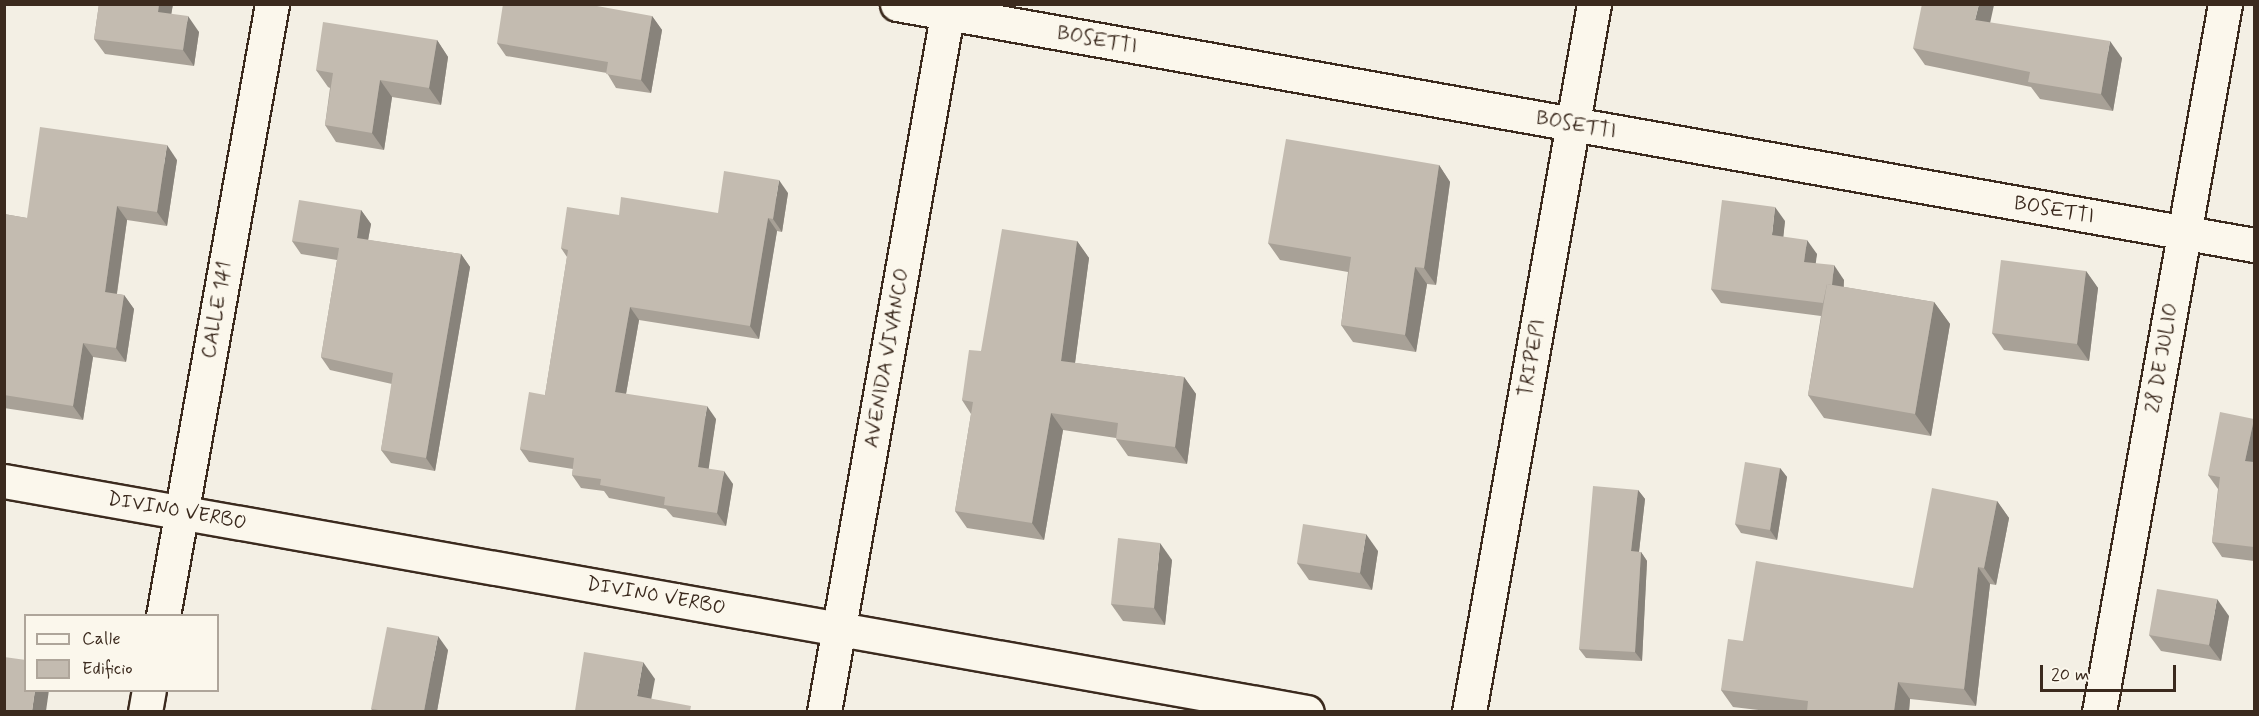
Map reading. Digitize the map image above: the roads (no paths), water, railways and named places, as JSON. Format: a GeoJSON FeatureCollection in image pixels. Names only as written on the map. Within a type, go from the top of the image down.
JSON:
{"type":"FeatureCollection","features":[{"type":"Feature","properties":{"kind":"street","name":"CALLE 141"},"geometry":{"type":"LineString","coordinates":[[163,614],[272,4]]}},
{"type":"Feature","properties":{"kind":"street","name":"BOSETTI"},"geometry":{"type":"LineString","coordinates":[[897,4],[949,9],[1573,124],[2254,245]]}},
{"type":"Feature","properties":{"kind":"street","name":"TRIPEPI"},"geometry":{"type":"LineString","coordinates":[[1469,711],[1594,4]]}},
{"type":"Feature","properties":{"kind":"street","name":"28 DE JULIO"},"geometry":{"type":"LineString","coordinates":[[2099,711],[2225,4]]}},
{"type":"Feature","properties":{"kind":"street","name":"AVENIDA VIVANCO"},"geometry":{"type":"LineString","coordinates":[[824,711],[949,9]]}},
{"type":"Feature","properties":{"kind":"street","name":"DIVINO VERBO"},"geometry":{"type":"LineString","coordinates":[[4,481],[1307,711]]}},
{"type":"Feature","properties":{"kind":"street"},"geometry":{"type":"LineString","coordinates":[[146,711],[149,692]]}}]}
